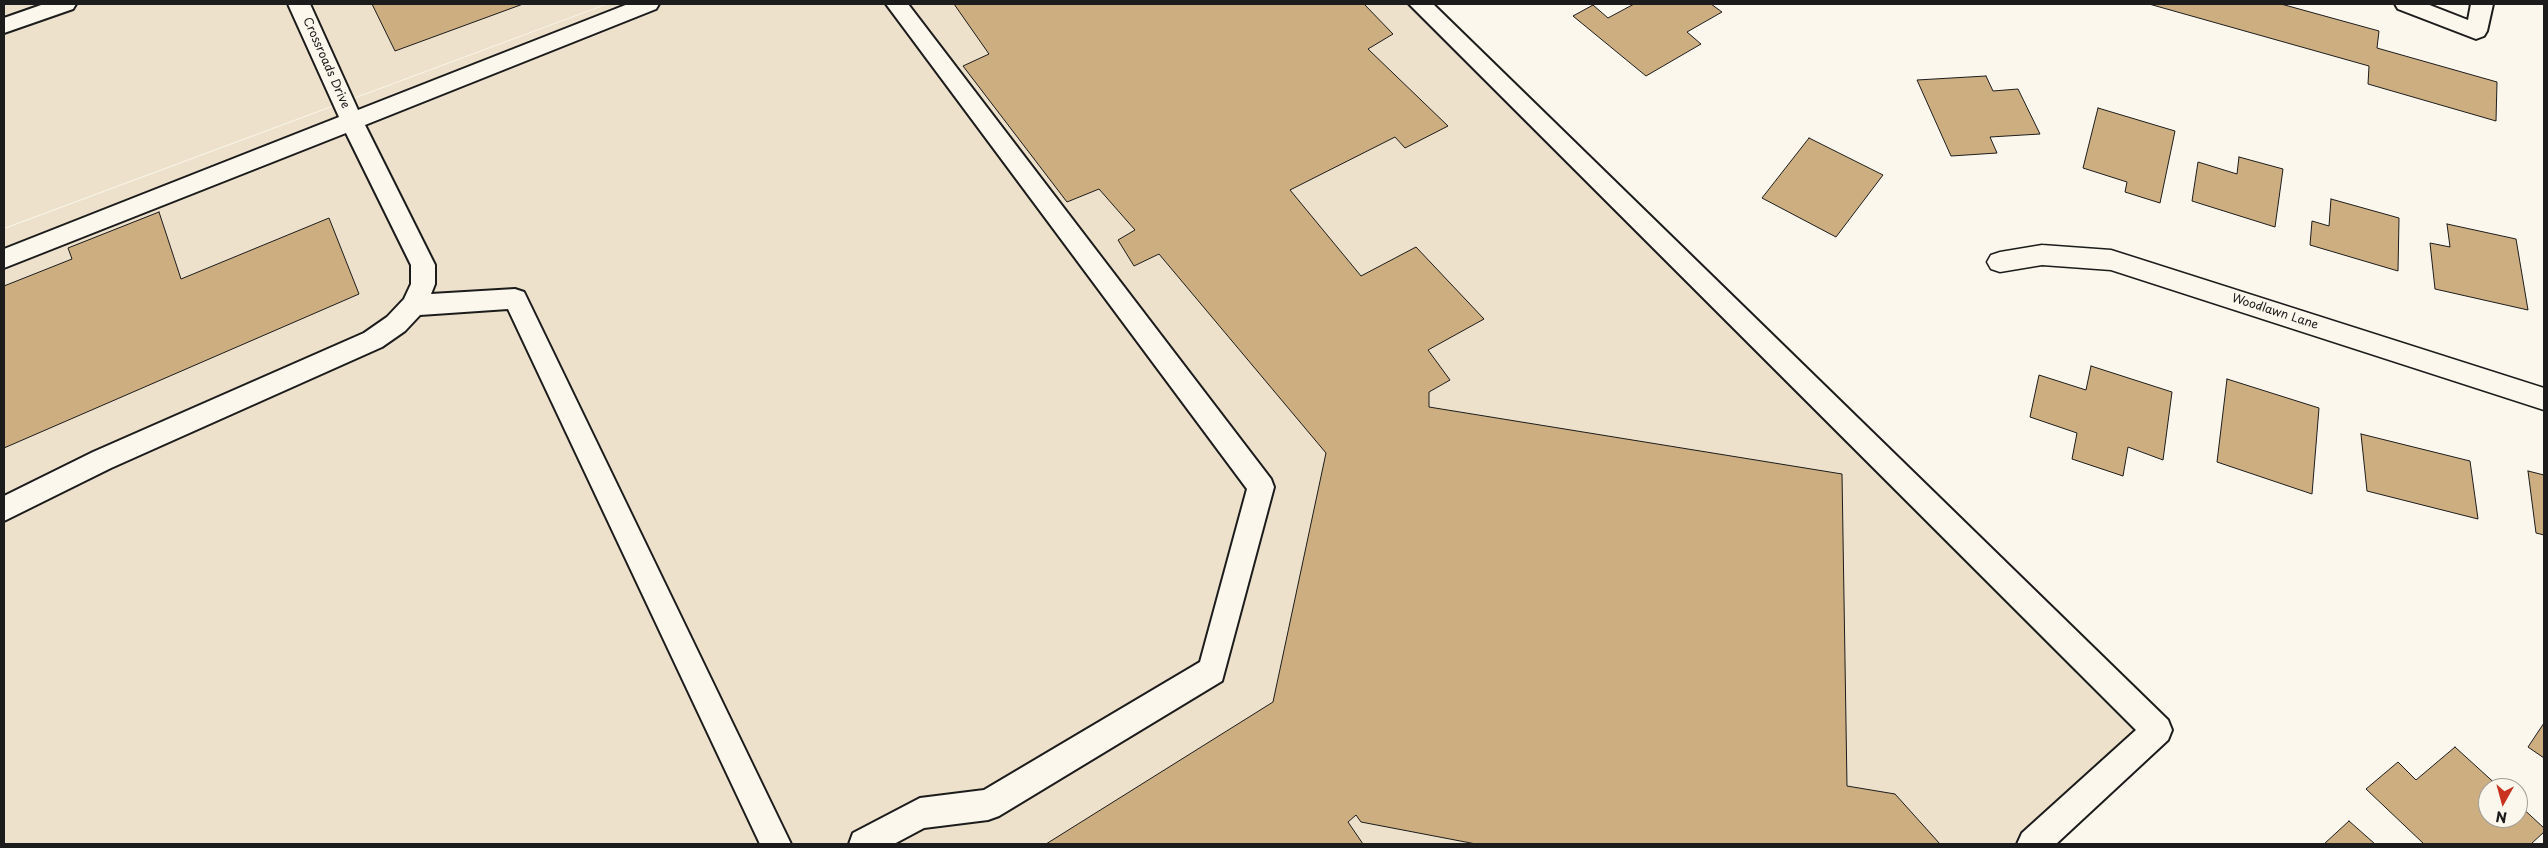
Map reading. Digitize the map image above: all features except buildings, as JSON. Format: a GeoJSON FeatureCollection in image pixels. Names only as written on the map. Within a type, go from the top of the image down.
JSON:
{"type":"FeatureCollection","features":[{"type":"Feature","properties":{"kind":"street","name":"Woodlawn Lane"},"geometry":{"type":"LineString","coordinates":[[2000,262],[2042,256],[2077,256],[2111,260],[2544,399]]}},
{"type":"Feature","properties":{"kind":"lane"},"geometry":{"type":"LineString","coordinates":[[4,26],[65,4]]}},
{"type":"Feature","properties":{"kind":"lane","name":"Crossroads Drive"},"geometry":{"type":"LineString","coordinates":[[4,509],[102,460],[373,340],[396,324],[414,305],[424,284],[423,264],[352,123],[299,4]]}},
{"type":"Feature","properties":{"kind":"lane"},"geometry":{"type":"LineString","coordinates":[[4,259],[352,123],[648,4]]}},
{"type":"Feature","properties":{"kind":"lane"},"geometry":{"type":"LineString","coordinates":[[864,844],[920,813],[988,805],[1212,671],[1261,487],[897,4]]}},
{"type":"Feature","properties":{"kind":"lane"},"geometry":{"type":"LineString","coordinates":[[1420,4],[2157,730],[2033,844]]}},
{"type":"Feature","properties":{"kind":"lane"},"geometry":{"type":"LineString","coordinates":[[2406,4],[2476,31],[2482,4]]}},
{"type":"Feature","properties":{"kind":"lane"},"geometry":{"type":"LineString","coordinates":[[414,305],[515,299],[776,844]]}},
{"type":"Feature","properties":{"kind":"shaded area"},"geometry":{"type":"Polygon","coordinates":[[[4,4],[606,4],[4,228],[4,4]]]}},
{"type":"Feature","properties":{"kind":"shaded area"},"geometry":{"type":"Polygon","coordinates":[[[608,4],[1420,4],[2157,730],[2041,844],[4,844],[4,229],[608,4]]]}}]}
